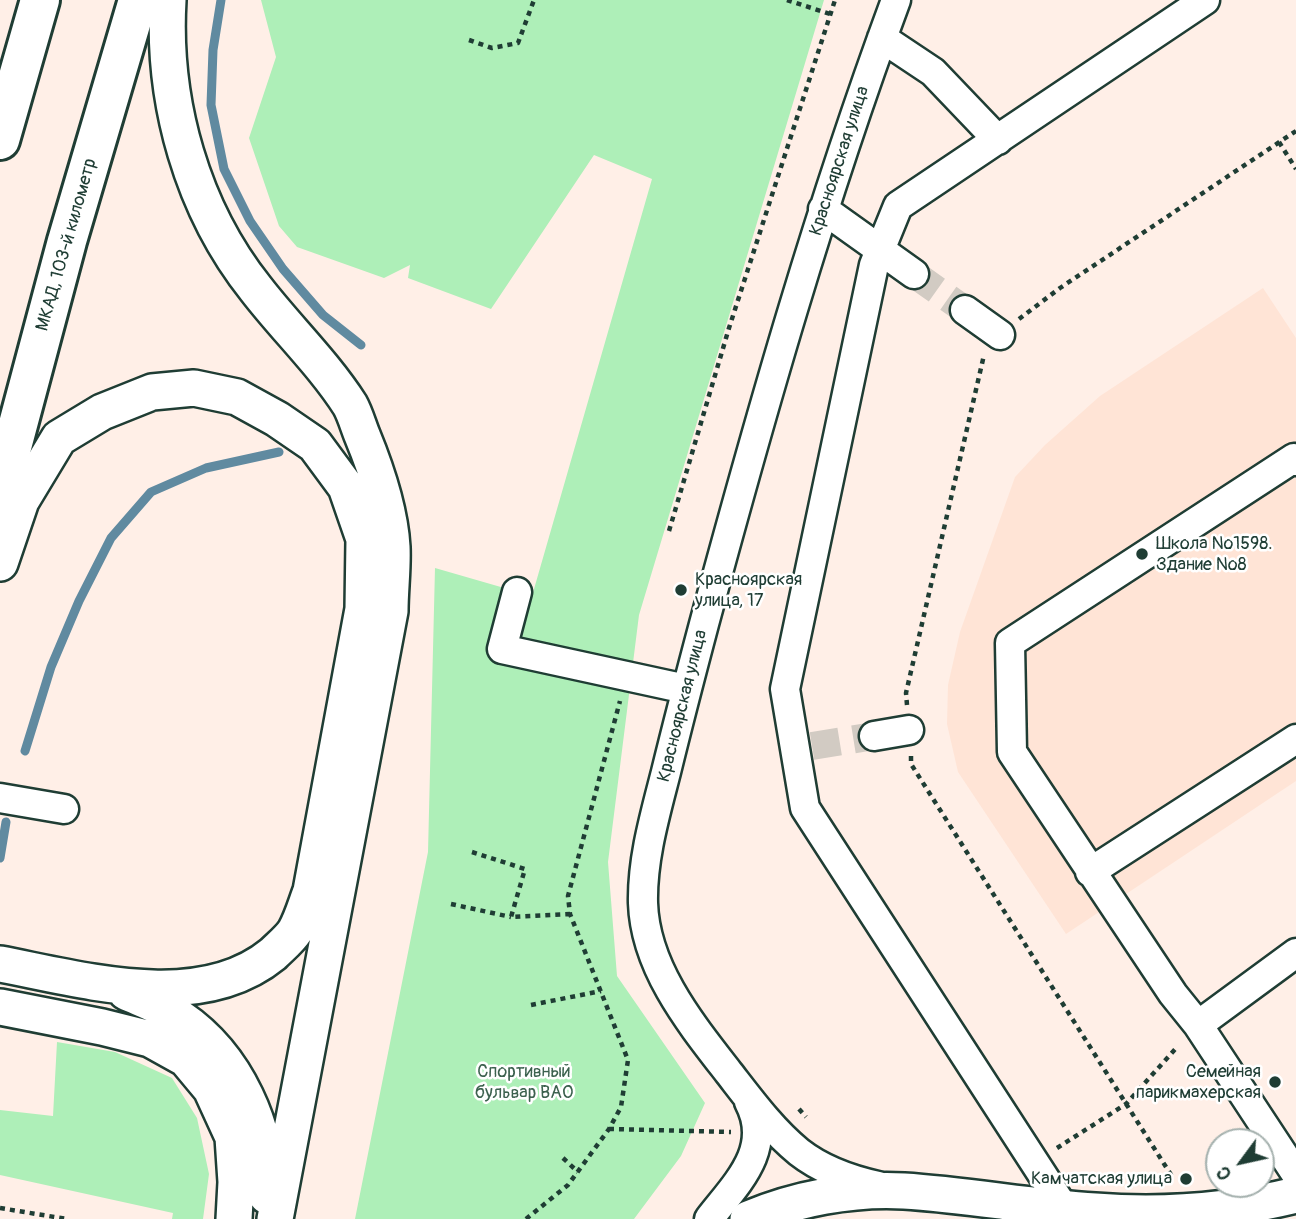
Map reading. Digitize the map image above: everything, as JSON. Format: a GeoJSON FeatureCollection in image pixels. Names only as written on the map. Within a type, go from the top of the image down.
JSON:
{"type":"FeatureCollection","features":[{"type":"Feature","properties":{"kind":"highway"},"geometry":{"type":"LineString","coordinates":[[0,140],[40,0]]}},
{"type":"Feature","properties":{"kind":"highway","name":"МКАД, 103-й километр"},"geometry":{"type":"LineString","coordinates":[[0,492],[67,241],[138,0]]}},
{"type":"Feature","properties":{"kind":"main road"},"geometry":{"type":"LineString","coordinates":[[168,0],[166,38],[173,100],[188,160],[208,216],[254,288],[309,352],[351,407],[378,474],[392,546],[390,611],[275,1219]]}},
{"type":"Feature","properties":{"kind":"main road"},"geometry":{"type":"LineString","coordinates":[[0,562],[21,501],[59,438],[102,412],[152,392],[194,388],[237,397],[315,444],[346,487],[364,539],[363,609],[311,891],[294,932],[256,967],[228,979],[182,988],[110,985],[0,964]]}},
{"type":"Feature","properties":{"kind":"main road"},"geometry":{"type":"LineString","coordinates":[[110,985],[179,1017],[212,1044],[241,1086],[261,1134],[268,1192],[265,1219]]}},
{"type":"Feature","properties":{"kind":"main road"},"geometry":{"type":"LineString","coordinates":[[0,1007],[150,1039],[186,1059],[211,1089],[233,1137],[236,1182],[234,1219]]}},
{"type":"Feature","properties":{"kind":"main road"},"geometry":{"type":"LineString","coordinates":[[748,1219],[802,1201],[850,1193],[902,1191],[989,1200],[1049,1214],[1191,1211],[1296,1195]]}},
{"type":"Feature","properties":{"kind":"street","name":"Красноярская улица"},"geometry":{"type":"LineString","coordinates":[[896,0],[823,209],[769,385],[653,822],[645,870],[643,906],[649,940],[678,1004],[745,1094],[800,1153],[824,1168],[856,1181],[902,1191]]}},
{"type":"Feature","properties":{"kind":"street"},"geometry":{"type":"LineString","coordinates":[[1049,1214],[1034,1162],[805,808],[804,747],[785,689],[874,265],[898,206],[1205,0]]}},
{"type":"Feature","properties":{"kind":"street"},"geometry":{"type":"LineString","coordinates":[[882,38],[972,102],[998,140]]}},
{"type":"Feature","properties":{"kind":"street"},"geometry":{"type":"LineString","coordinates":[[823,209],[914,274]]}},
{"type":"Feature","properties":{"kind":"street"},"geometry":{"type":"LineString","coordinates":[[965,310],[1000,335]]}},
{"type":"Feature","properties":{"kind":"street"},"geometry":{"type":"LineString","coordinates":[[1296,461],[1294,458],[1010,643],[1012,752],[1090,872],[1173,994],[1198,1025],[1296,1174]]}},
{"type":"Feature","properties":{"kind":"street"},"geometry":{"type":"LineString","coordinates":[[517,592],[502,649],[686,690]]}},
{"type":"Feature","properties":{"kind":"street"},"geometry":{"type":"LineString","coordinates":[[874,736],[909,730]]}},
{"type":"Feature","properties":{"kind":"street"},"geometry":{"type":"LineString","coordinates":[[1090,872],[1296,738]]}},
{"type":"Feature","properties":{"kind":"street"},"geometry":{"type":"LineString","coordinates":[[0,797],[64,809]]}},
{"type":"Feature","properties":{"kind":"street"},"geometry":{"type":"LineString","coordinates":[[1198,1025],[1296,953]]}},
{"type":"Feature","properties":{"kind":"street"},"geometry":{"type":"LineString","coordinates":[[709,1219],[744,1175],[755,1151],[758,1134],[754,1112],[745,1094]]}},
{"type":"Feature","properties":{"kind":"path"},"geometry":{"type":"LineString","coordinates":[[470,40],[492,48],[518,43],[534,0]]}},
{"type":"Feature","properties":{"kind":"path"},"geometry":{"type":"LineString","coordinates":[[787,0],[830,14]]}},
{"type":"Feature","properties":{"kind":"path"},"geometry":{"type":"LineString","coordinates":[[669,531],[733,316],[835,0]]}},
{"type":"Feature","properties":{"kind":"path"},"geometry":{"type":"LineString","coordinates":[[1279,142],[1296,169]]}},
{"type":"Feature","properties":{"kind":"path"},"geometry":{"type":"LineString","coordinates":[[526,1219],[569,1185],[609,1129],[621,1107],[628,1060],[570,914],[568,896],[626,678]]}},
{"type":"Feature","properties":{"kind":"path"},"geometry":{"type":"LineString","coordinates":[[472,852],[525,869],[512,917]]}},
{"type":"Feature","properties":{"kind":"path"},"geometry":{"type":"LineString","coordinates":[[451,904],[512,917],[570,914]]}},
{"type":"Feature","properties":{"kind":"path"},"geometry":{"type":"LineString","coordinates":[[531,1005],[601,991]]}},
{"type":"Feature","properties":{"kind":"path"},"geometry":{"type":"LineString","coordinates":[[1034,1162],[1126,1104],[1198,1025]]}},
{"type":"Feature","properties":{"kind":"path"},"geometry":{"type":"LineString","coordinates":[[728,1121],[732,1132],[731,1139]]}},
{"type":"Feature","properties":{"kind":"path"},"geometry":{"type":"LineString","coordinates":[[609,1129],[732,1132]]}},
{"type":"Feature","properties":{"kind":"path"},"geometry":{"type":"LineString","coordinates":[[563,1158],[578,1172]]}},
{"type":"Feature","properties":{"kind":"path"},"geometry":{"type":"LineString","coordinates":[[0,1208],[66,1219]]}},
{"type":"Feature","properties":{"kind":"shaded area","name":"Школа №1598. Здание №8"},"geometry":{"type":"Polygon","coordinates":[[[1263,288],[1296,338],[1296,781],[1066,934],[958,772],[947,724],[948,685],[960,632],[1015,477],[1045,445],[1100,396],[1263,288]]]}},
{"type":"Feature","properties":{"kind":"green space","name":"Спортивный бульвар ВАО"},"geometry":{"type":"Polygon","coordinates":[[[261,0],[824,0],[639,615],[608,862],[617,976],[705,1103],[681,1156],[634,1219],[355,1219],[428,852],[435,568],[532,596],[652,179],[594,155],[491,309],[408,278],[410,265],[384,278],[297,247],[279,226],[249,138],[276,57],[261,0]]]}},
{"type":"Feature","properties":{"kind":"green space"},"geometry":{"type":"Polygon","coordinates":[[[57,1042],[115,1052],[172,1078],[197,1118],[209,1174],[203,1219],[172,1219],[173,1213],[0,1175],[0,1110],[53,1116],[57,1042]]]}},
{"type":"Feature","properties":{"kind":"waterway"},"geometry":{"type":"LineString","coordinates":[[221,0],[213,50],[211,105],[224,169],[250,221],[283,269],[323,315],[361,345]]}},
{"type":"Feature","properties":{"kind":"waterway"},"geometry":{"type":"LineString","coordinates":[[25,751],[51,667],[79,601],[111,538],[151,492],[206,468],[279,452]]}},
{"type":"Feature","properties":{"kind":"waterway"},"geometry":{"type":"LineString","coordinates":[[0,858],[6,822]]}},
{"type":"Feature","properties":{"kind":"tunnel"},"geometry":{"type":"LineString","coordinates":[[914,274],[965,310]]}},
{"type":"Feature","properties":{"kind":"tunnel"},"geometry":{"type":"LineString","coordinates":[[812,746],[874,736]]}},
{"type":"Feature","properties":{"kind":"place","name":"Школа №1598. Здание №8"},"geometry":{"type":"Point","coordinates":[1142,554]}},
{"type":"Feature","properties":{"kind":"place","name":"Красноярская улица, 17"},"geometry":{"type":"Point","coordinates":[681,590]}},
{"type":"Feature","properties":{"kind":"place","name":"Семейная парикмахерская"},"geometry":{"type":"Point","coordinates":[1275,1082]}},
{"type":"Feature","properties":{"kind":"place","name":"Камчатская улица"},"geometry":{"type":"Point","coordinates":[1186,1179]}}]}
